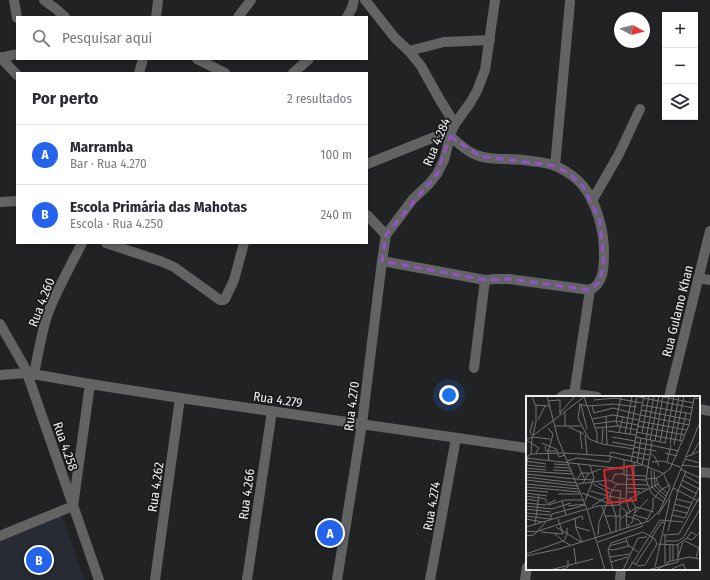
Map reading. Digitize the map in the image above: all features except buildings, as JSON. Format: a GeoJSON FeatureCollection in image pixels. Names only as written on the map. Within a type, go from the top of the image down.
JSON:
{"type":"FeatureCollection","features":[{"type":"Feature","properties":{"kind":"street"},"geometry":{"type":"LineString","coordinates":[[14,0],[17,16]]}},
{"type":"Feature","properties":{"kind":"street"},"geometry":{"type":"LineString","coordinates":[[44,0],[64,16]]}},
{"type":"Feature","properties":{"kind":"street"},"geometry":{"type":"LineString","coordinates":[[156,16],[158,0]]}},
{"type":"Feature","properties":{"kind":"street"},"geometry":{"type":"LineString","coordinates":[[239,16],[251,0]]}},
{"type":"Feature","properties":{"kind":"street"},"geometry":{"type":"LineString","coordinates":[[348,16],[354,0]]}},
{"type":"Feature","properties":{"kind":"street"},"geometry":{"type":"LineString","coordinates":[[365,0],[395,38],[409,51],[421,66],[440,100],[453,130],[463,147],[480,156],[524,160],[555,166],[568,173],[583,186],[592,201],[600,222],[604,244],[604,265],[602,275],[599,282],[590,290],[509,279],[485,280],[382,261]]}},
{"type":"Feature","properties":{"kind":"street","name":"Rua 4.284"},"geometry":{"type":"LineString","coordinates":[[383,232],[437,174],[444,160],[453,130],[477,91],[485,70],[495,0]]}},
{"type":"Feature","properties":{"kind":"street"},"geometry":{"type":"LineString","coordinates":[[555,166],[570,2]]}},
{"type":"Feature","properties":{"kind":"street"},"geometry":{"type":"LineString","coordinates":[[409,51],[444,42],[490,40]]}},
{"type":"Feature","properties":{"kind":"street"},"geometry":{"type":"LineString","coordinates":[[0,58],[16,54]]}},
{"type":"Feature","properties":{"kind":"street"},"geometry":{"type":"LineString","coordinates":[[0,58],[16,74]]}},
{"type":"Feature","properties":{"kind":"street"},"geometry":{"type":"LineString","coordinates":[[139,72],[143,60]]}},
{"type":"Feature","properties":{"kind":"street"},"geometry":{"type":"LineString","coordinates":[[199,60],[223,72]]}},
{"type":"Feature","properties":{"kind":"street"},"geometry":{"type":"LineString","coordinates":[[294,72],[308,60]]}},
{"type":"Feature","properties":{"kind":"street"},"geometry":{"type":"LineString","coordinates":[[592,201],[619,154],[640,109]]}},
{"type":"Feature","properties":{"kind":"street"},"geometry":{"type":"LineString","coordinates":[[368,164],[453,130]]}},
{"type":"Feature","properties":{"kind":"street"},"geometry":{"type":"LineString","coordinates":[[0,202],[16,201]]}},
{"type":"Feature","properties":{"kind":"street"},"geometry":{"type":"LineString","coordinates":[[368,216],[383,232]]}},
{"type":"Feature","properties":{"kind":"street","name":"Rua 4.270"},"geometry":{"type":"LineString","coordinates":[[337,580],[362,424],[382,261],[383,232]]}},
{"type":"Feature","properties":{"kind":"street","name":"Rua Gulamo Khan"},"geometry":{"type":"LineString","coordinates":[[670,396],[710,232]]}},
{"type":"Feature","properties":{"kind":"street","name":"Rua 4.260"},"geometry":{"type":"LineString","coordinates":[[30,373],[47,317],[82,244]]}},
{"type":"Feature","properties":{"kind":"street"},"geometry":{"type":"LineString","coordinates":[[109,244],[174,267],[220,300],[223,300],[226,299],[234,280],[244,244]]}},
{"type":"Feature","properties":{"kind":"street"},"geometry":{"type":"LineString","coordinates":[[698,278],[710,280]]}},
{"type":"Feature","properties":{"kind":"street"},"geometry":{"type":"LineString","coordinates":[[474,368],[485,280]]}},
{"type":"Feature","properties":{"kind":"street"},"geometry":{"type":"LineString","coordinates":[[574,394],[590,290]]}},
{"type":"Feature","properties":{"kind":"street","name":"Rua 4.258"},"geometry":{"type":"LineString","coordinates":[[0,324],[24,366],[30,373],[73,506],[99,580]]}},
{"type":"Feature","properties":{"kind":"street","name":"Rua 4.279"},"geometry":{"type":"LineString","coordinates":[[0,375],[30,373],[180,398],[526,448]]}},
{"type":"Feature","properties":{"kind":"street"},"geometry":{"type":"LineString","coordinates":[[0,536],[73,506],[90,384]]}},
{"type":"Feature","properties":{"kind":"street"},"geometry":{"type":"LineString","coordinates":[[562,396],[564,394],[589,396]]}},
{"type":"Feature","properties":{"kind":"street","name":"Rua 4.262"},"geometry":{"type":"LineString","coordinates":[[155,580],[180,398]]}},
{"type":"Feature","properties":{"kind":"street"},"geometry":{"type":"LineString","coordinates":[[700,409],[710,411]]}},
{"type":"Feature","properties":{"kind":"street","name":"Rua 4.266"},"geometry":{"type":"LineString","coordinates":[[247,580],[272,411]]}},
{"type":"Feature","properties":{"kind":"street","name":"Rua 4.274"},"geometry":{"type":"LineString","coordinates":[[430,580],[456,438]]}},
{"type":"Feature","properties":{"kind":"street"},"geometry":{"type":"LineString","coordinates":[[700,472],[710,473]]}},
{"type":"Feature","properties":{"kind":"street"},"geometry":{"type":"LineString","coordinates":[[525,580],[527,570]]}},
{"type":"Feature","properties":{"kind":"street"},"geometry":{"type":"LineString","coordinates":[[620,580],[621,570]]}},
{"type":"Feature","properties":{"kind":"highlighted area"},"geometry":{"type":"Polygon","coordinates":[[[450,136],[480,156],[555,166],[568,173],[583,186],[600,221],[604,265],[599,282],[590,290],[509,279],[485,280],[382,261],[386,235],[437,174],[450,136]]]}},
{"type":"Feature","properties":{"kind":"shaded area"},"geometry":{"type":"Polygon","coordinates":[[[61,513],[85,580],[0,580],[0,541],[61,513]]]}},
{"type":"Feature","properties":{"kind":"place","name":"Marramba"},"geometry":{"type":"Point","coordinates":[330,533]}},
{"type":"Feature","properties":{"kind":"place","name":"Escola Primária das Mahotas"},"geometry":{"type":"Point","coordinates":[39,560]}}]}
